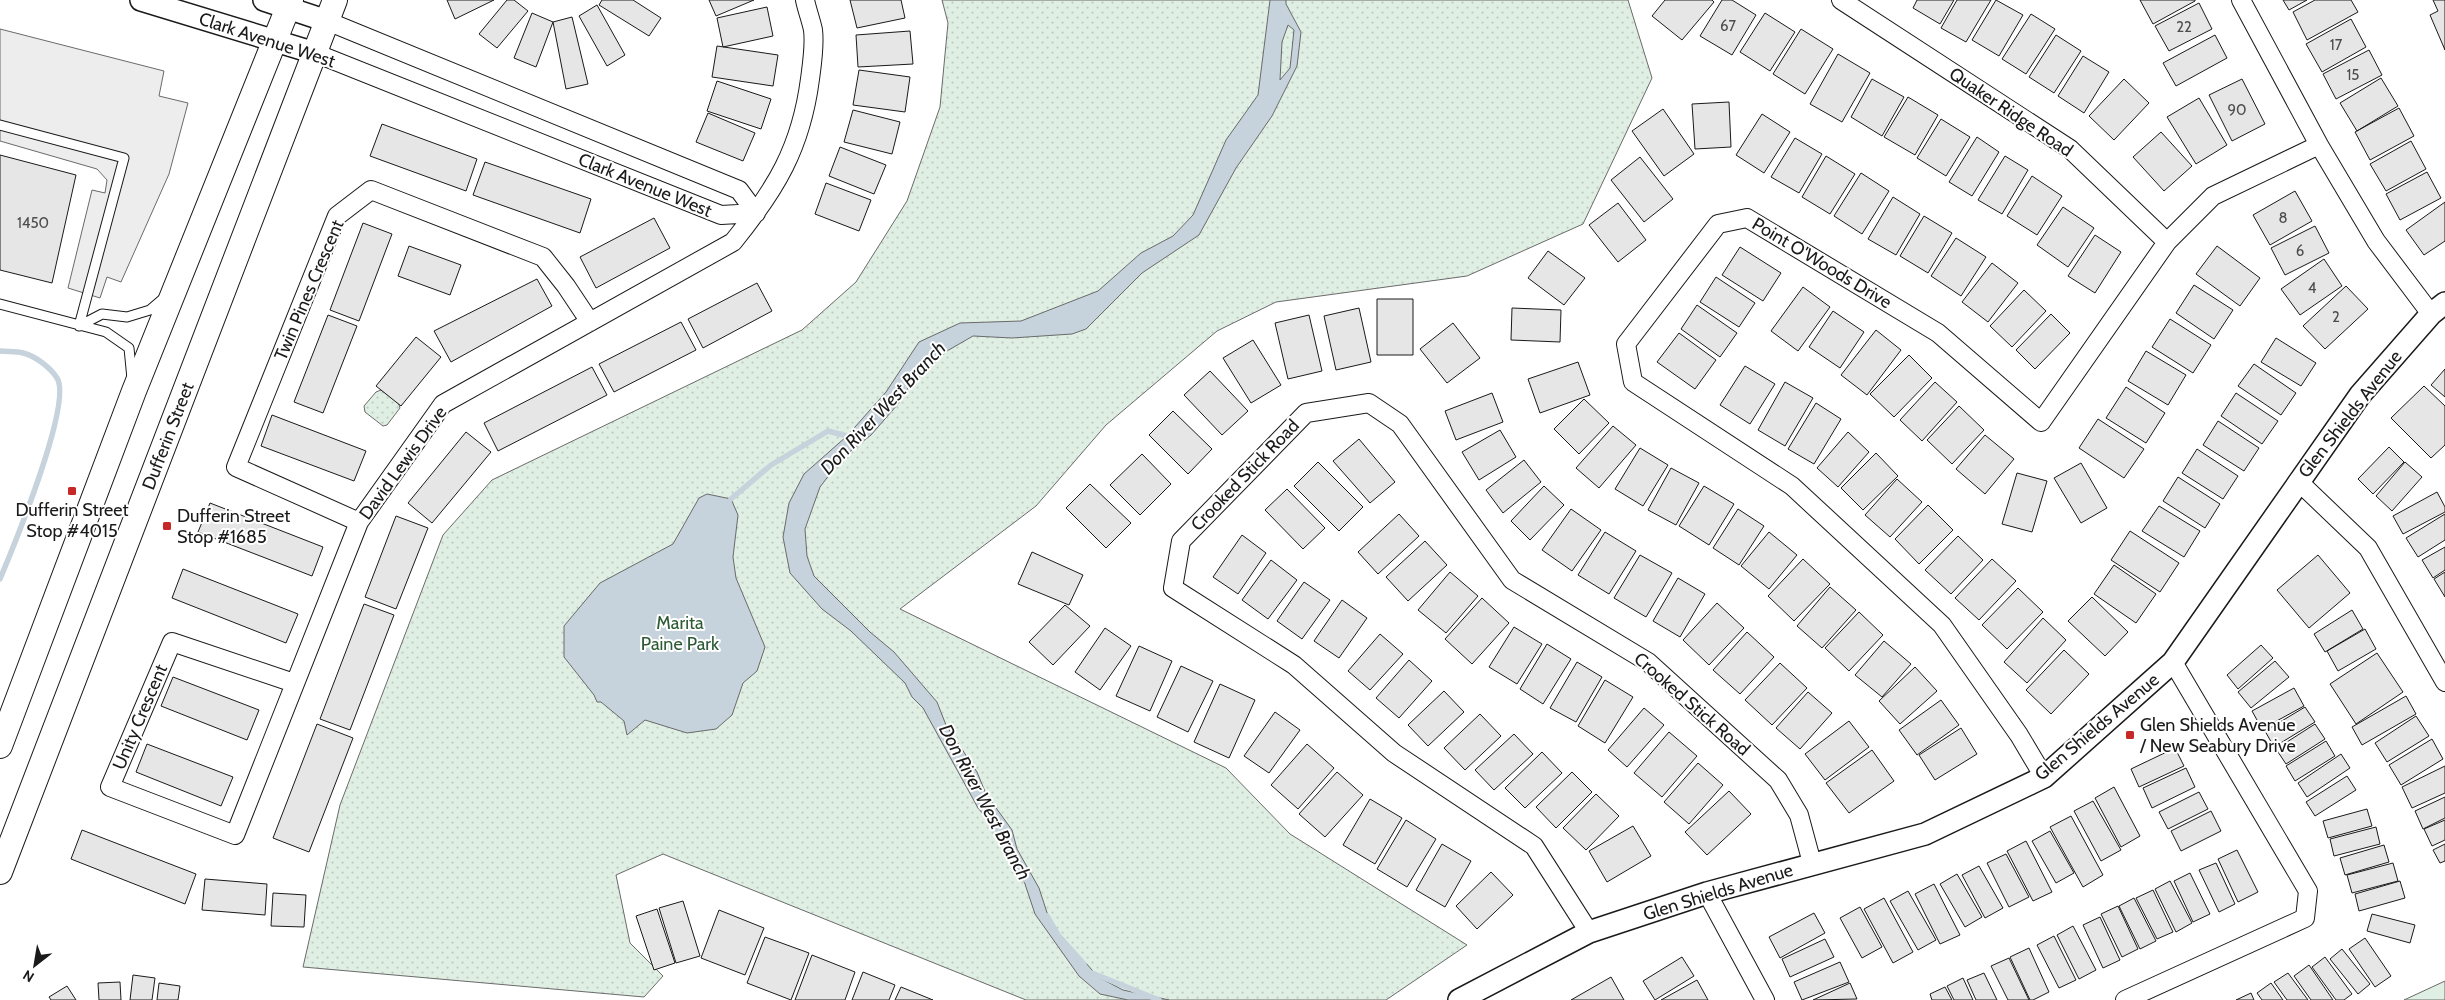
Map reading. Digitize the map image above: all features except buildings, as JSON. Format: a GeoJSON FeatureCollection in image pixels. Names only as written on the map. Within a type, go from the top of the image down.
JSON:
{"type":"FeatureCollection","features":[{"type":"Feature","properties":{"kind":"main road"},"geometry":{"type":"LineString","coordinates":[[0,746],[173,291],[290,3]]}},
{"type":"Feature","properties":{"kind":"main road","name":"Dufferin Street"},"geometry":{"type":"LineString","coordinates":[[0,872],[331,10]]}},
{"type":"Feature","properties":{"kind":"street","name":"Clark Avenue West"},"geometry":{"type":"LineString","coordinates":[[141,0],[274,39],[315,54],[721,215],[756,213]]}},
{"type":"Feature","properties":{"kind":"street","name":"Clark Avenue West"},"geometry":{"type":"LineString","coordinates":[[264,0],[331,10],[739,190],[756,213]]}},
{"type":"Feature","properties":{"kind":"street","name":"David Lewis Drive"},"geometry":{"type":"LineString","coordinates":[[235,835],[359,522],[443,404],[733,242],[756,213],[791,156],[806,112],[812,68],[813,30],[805,0]]}},
{"type":"Feature","properties":{"kind":"street","name":"Quaker Ridge Road"},"geometry":{"type":"LineString","coordinates":[[1841,0],[2070,149],[2167,242]]}},
{"type":"Feature","properties":{"kind":"street"},"geometry":{"type":"LineString","coordinates":[[2241,0],[2319,145],[2376,241],[2438,308]]}},
{"type":"Feature","properties":{"kind":"street","name":"Point O'Woods Drive"},"geometry":{"type":"LineString","coordinates":[[2044,777],[2019,735],[1942,625],[1792,486],[1633,382],[1626,344],[1718,224],[1747,218],[1938,333],[2041,422],[2167,242],[2213,196],[2319,145]]}},
{"type":"Feature","properties":{"kind":"street","name":"Twin Pines Crescent"},"geometry":{"type":"LineString","coordinates":[[359,522],[236,467],[337,216],[371,190],[543,257],[566,286],[590,322]]}},
{"type":"Feature","properties":{"kind":"street","name":"Glen Shields Avenue"},"geometry":{"type":"LineString","coordinates":[[1459,1000],[1588,932],[1812,863],[1925,834],[2044,777],[2173,662],[2360,395],[2438,308]]}},
{"type":"Feature","properties":{"kind":"street","name":"Crooked Stick Road"},"geometry":{"type":"LineString","coordinates":[[1588,932],[1534,846],[1394,753],[1294,665],[1173,588],[1181,541],[1306,413],[1369,403],[1400,424],[1512,580],[1648,662],[1778,780],[1799,815],[1812,863]]}},
{"type":"Feature","properties":{"kind":"street"},"geometry":{"type":"LineString","coordinates":[[2298,481],[2368,548],[2445,682]]}},
{"type":"Feature","properties":{"kind":"street","name":"Unity Crescent"},"geometry":{"type":"LineString","coordinates":[[235,835],[110,787],[172,642],[294,683]]}},
{"type":"Feature","properties":{"kind":"street"},"geometry":{"type":"LineString","coordinates":[[2125,1000],[2305,918],[2308,891],[2173,662]]}},
{"type":"Feature","properties":{"kind":"street"},"geometry":{"type":"LineString","coordinates":[[1707,894],[1765,1000]]}},
{"type":"Feature","properties":{"kind":"lane"},"geometry":{"type":"LineString","coordinates":[[0,125],[124,158],[79,326]]}},
{"type":"Feature","properties":{"kind":"lane"},"geometry":{"type":"LineString","coordinates":[[79,326],[102,314],[127,317],[150,310],[173,291]]}},
{"type":"Feature","properties":{"kind":"lane"},"geometry":{"type":"LineString","coordinates":[[0,304],[106,332],[128,348],[134,391]]}},
{"type":"Feature","properties":{"kind":"green space","name":"Marita Paine Park"},"geometry":{"type":"Polygon","coordinates":[[[942,0],[1628,0],[1652,78],[1583,224],[1467,276],[1276,302],[1217,331],[1106,425],[1036,506],[900,609],[1226,768],[1290,834],[1467,945],[1386,1000],[1026,1000],[663,854],[616,875],[630,943],[663,976],[644,997],[303,967],[340,805],[443,535],[492,480],[802,330],[856,282],[907,201],[940,107],[948,23],[942,0]]]}},
{"type":"Feature","properties":{"kind":"green space"},"geometry":{"type":"Polygon","coordinates":[[[381,390],[398,402],[400,408],[387,425],[383,426],[365,412],[364,406],[376,392],[381,390]]]}},
{"type":"Feature","properties":{"kind":"green space"},"geometry":{"type":"Polygon","coordinates":[[[2445,981],[2445,1000],[2404,1000],[2445,981]]]}},
{"type":"Feature","properties":{"kind":"shaded area"},"geometry":{"type":"Polygon","coordinates":[[[0,29],[164,71],[159,96],[188,103],[169,174],[121,282],[107,277],[100,298],[68,288],[92,190],[105,193],[107,180],[97,169],[0,141],[0,29]]]}},
{"type":"Feature","properties":{"kind":"water"},"geometry":{"type":"Polygon","coordinates":[[[1270,0],[1286,0],[1286,4],[1301,32],[1297,66],[1272,116],[1236,168],[1199,235],[1142,273],[1086,329],[1072,334],[1012,338],[973,336],[947,351],[908,388],[898,404],[871,435],[843,457],[820,487],[805,529],[807,556],[814,576],[870,632],[894,652],[937,702],[946,725],[977,772],[986,794],[1012,830],[1017,849],[1039,888],[1051,925],[1076,957],[1086,963],[1098,977],[1123,990],[1169,1000],[1128,1000],[1100,994],[1079,976],[1035,914],[1020,869],[1005,841],[978,808],[923,708],[912,697],[905,683],[851,631],[822,609],[790,573],[783,537],[789,503],[804,474],[847,436],[886,392],[919,342],[960,323],[1021,321],[1098,291],[1141,253],[1173,236],[1193,215],[1226,140],[1258,95],[1270,0]],[[1288,25],[1282,42],[1280,80],[1290,68],[1294,30],[1288,25]]]}},
{"type":"Feature","properties":{"kind":"water"},"geometry":{"type":"Polygon","coordinates":[[[707,494],[731,499],[738,515],[733,557],[736,578],[765,647],[757,671],[743,683],[732,715],[716,729],[687,733],[645,720],[627,735],[624,721],[601,702],[597,702],[594,695],[564,657],[564,626],[600,583],[673,544],[699,498],[707,494]]]}},
{"type":"Feature","properties":{"kind":"waterway"},"geometry":{"type":"LineString","coordinates":[[0,351],[23,353],[42,363],[57,378],[60,393],[57,416],[39,476],[0,579]]}},
{"type":"Feature","properties":{"kind":"waterway"},"geometry":{"type":"LineString","coordinates":[[731,499],[771,465],[828,431],[847,436]]}},
{"type":"Feature","properties":{"kind":"waterway","name":"Don River West Branch"},"geometry":{"type":"LineString","coordinates":[[996,827],[1026,880]]}},
{"type":"Feature","properties":{"kind":"waterway","name":"Don River West Branch"},"geometry":{"type":"LineString","coordinates":[[1047,916],[1058,935],[1084,964]]}},
{"type":"Feature","properties":{"kind":"waterway","name":"Don River West Branch"},"geometry":{"type":"LineString","coordinates":[[1092,973],[1159,1000]]}},
{"type":"Feature","properties":{"kind":"place","name":"Dufferin Street Stop #4015"},"geometry":{"type":"Point","coordinates":[72,491]}},
{"type":"Feature","properties":{"kind":"place","name":"Dufferin Street Stop #1685"},"geometry":{"type":"Point","coordinates":[167,526]}},
{"type":"Feature","properties":{"kind":"place","name":"Glen Shields Avenue / New Seabury Drive"},"geometry":{"type":"Point","coordinates":[2130,735]}}]}
